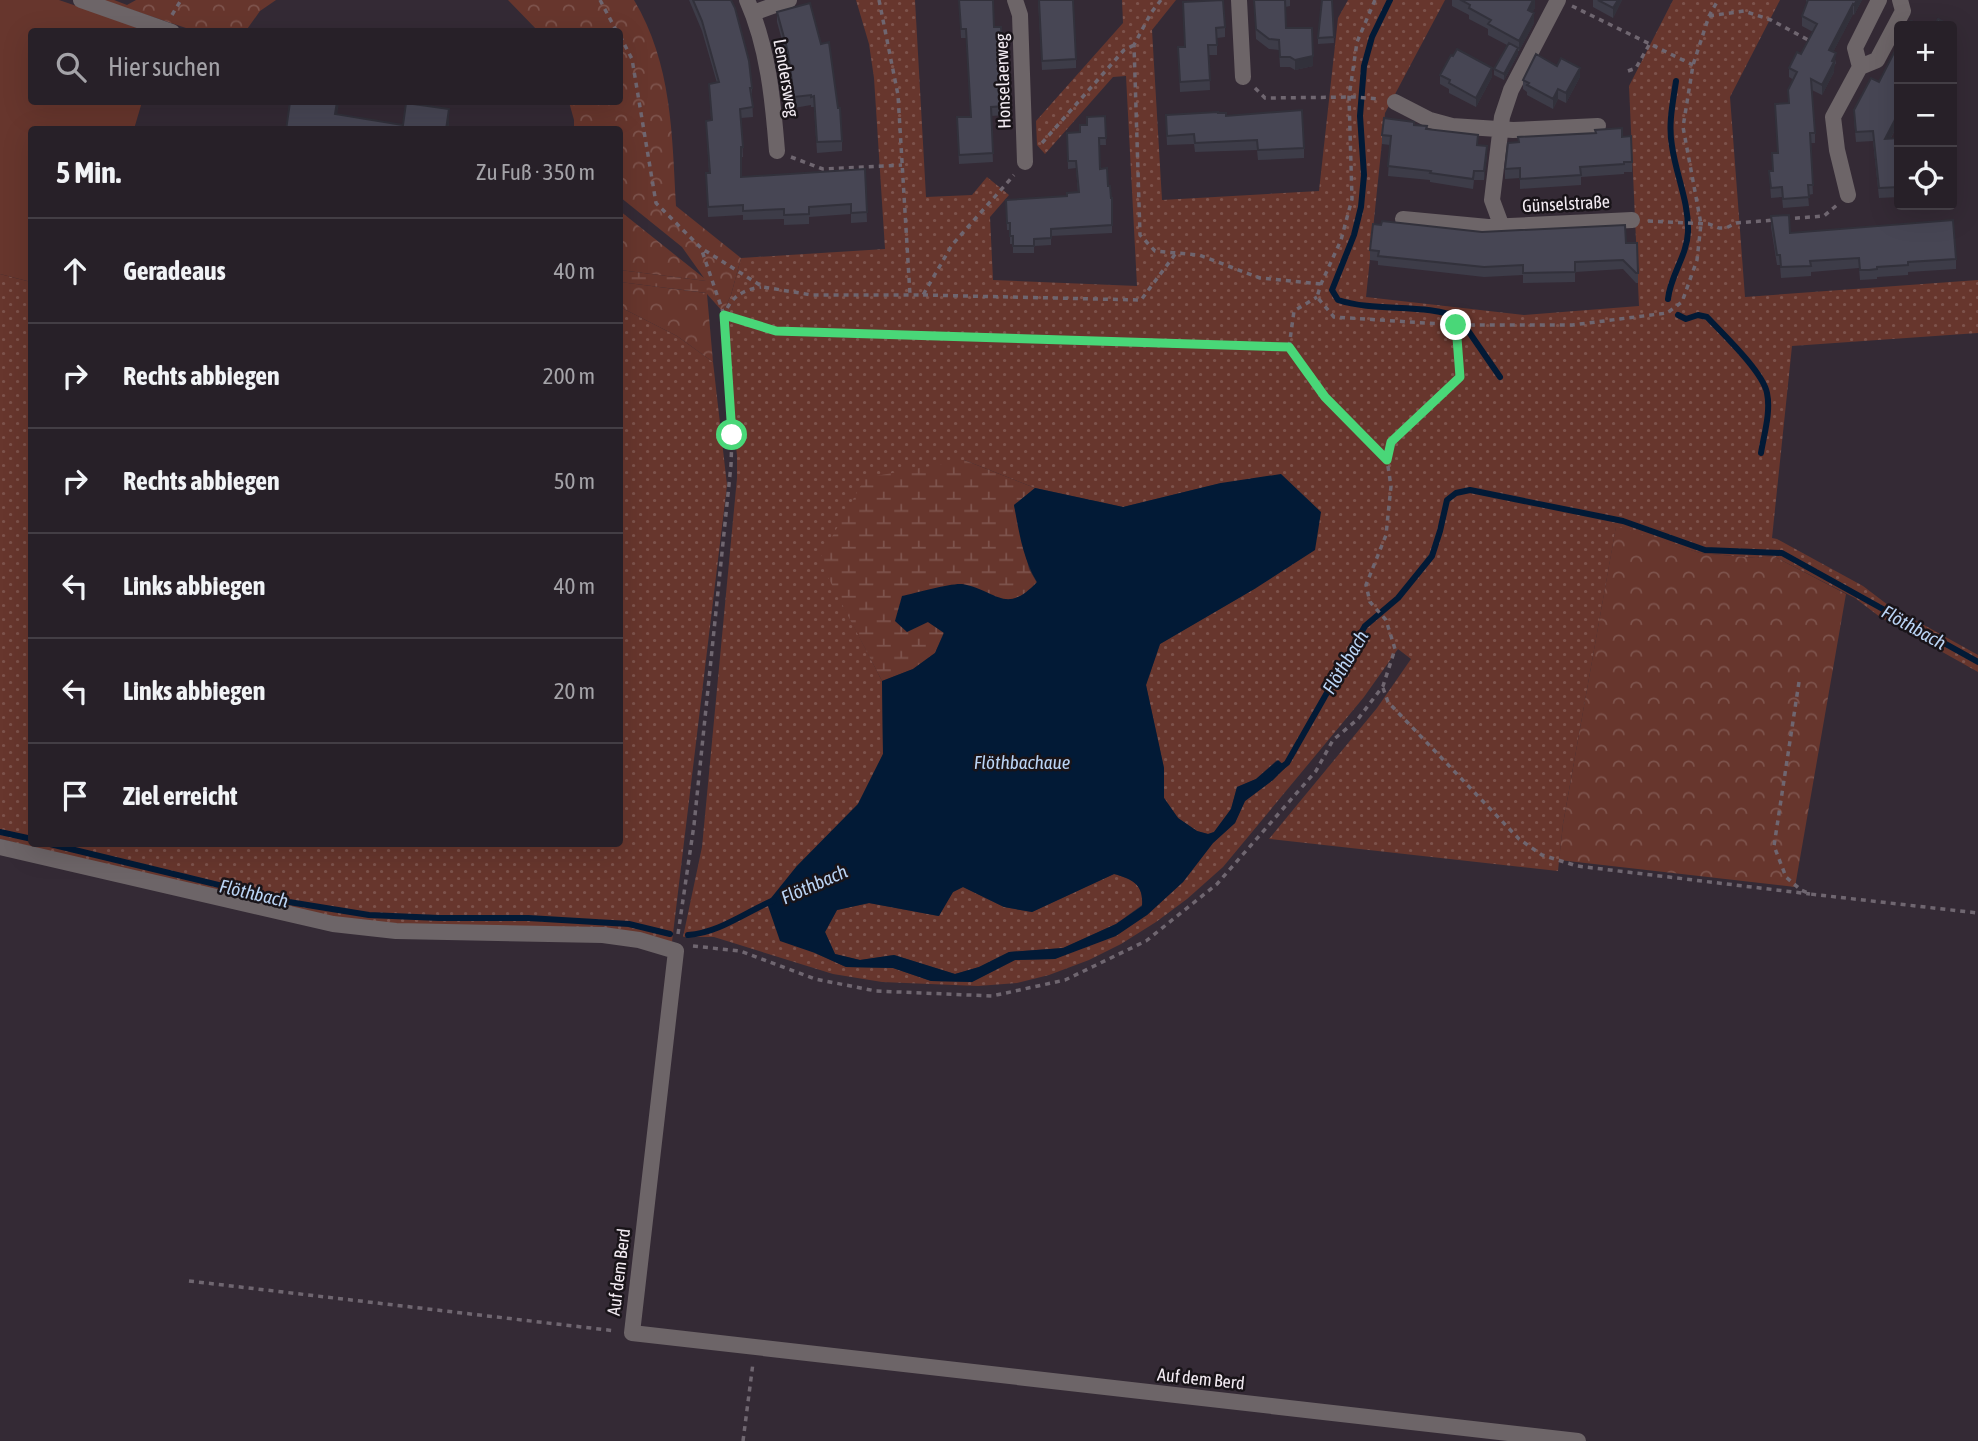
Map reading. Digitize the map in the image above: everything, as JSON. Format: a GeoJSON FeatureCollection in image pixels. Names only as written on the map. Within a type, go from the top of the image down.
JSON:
{"type":"FeatureCollection","features":[{"type":"Feature","properties":{"kind":"street"},"geometry":{"type":"LineString","coordinates":[[81,0],[161,28]]}},
{"type":"Feature","properties":{"kind":"street","name":"Lendersweg"},"geometry":{"type":"LineString","coordinates":[[777,151],[768,67],[750,6],[789,0]]}},
{"type":"Feature","properties":{"kind":"street","name":"Honselaerweg"},"geometry":{"type":"LineString","coordinates":[[1015,0],[1021,20],[1025,162]]}},
{"type":"Feature","properties":{"kind":"street"},"geometry":{"type":"LineString","coordinates":[[1239,0],[1243,77]]}},
{"type":"Feature","properties":{"kind":"street"},"geometry":{"type":"LineString","coordinates":[[1860,67],[1854,48],[1879,0]]}},
{"type":"Feature","properties":{"kind":"street"},"geometry":{"type":"LineString","coordinates":[[1848,195],[1837,150],[1833,117],[1860,67],[1877,60],[1903,11],[1900,0]]}},
{"type":"Feature","properties":{"kind":"street","name":"Günselstraße"},"geometry":{"type":"LineString","coordinates":[[1502,227],[1492,200],[1499,129],[1504,107],[1511,90],[1565,3]]}},
{"type":"Feature","properties":{"kind":"street"},"geometry":{"type":"LineString","coordinates":[[1395,102],[1440,124],[1499,129],[1598,126]]}},
{"type":"Feature","properties":{"kind":"street","name":"Günselstraße"},"geometry":{"type":"LineString","coordinates":[[1403,219],[1502,227],[1632,220]]}},
{"type":"Feature","properties":{"kind":"street","name":"Auf dem Berd"},"geometry":{"type":"LineString","coordinates":[[0,847],[333,924],[396,931],[603,935],[639,940],[676,951],[632,1333],[1578,1441]]}},
{"type":"Feature","properties":{"kind":"path"},"geometry":{"type":"LineString","coordinates":[[600,0],[615,28]]}},
{"type":"Feature","properties":{"kind":"path"},"geometry":{"type":"LineString","coordinates":[[878,0],[898,95],[910,295]]}},
{"type":"Feature","properties":{"kind":"path"},"geometry":{"type":"LineString","coordinates":[[1161,0],[1134,45],[1140,234],[1154,251],[1199,256],[1260,278],[1321,284]]}},
{"type":"Feature","properties":{"kind":"path"},"geometry":{"type":"LineString","coordinates":[[1565,3],[1692,65]]}},
{"type":"Feature","properties":{"kind":"path"},"geometry":{"type":"LineString","coordinates":[[1709,16],[1744,11],[1771,20],[1815,44]]}},
{"type":"Feature","properties":{"kind":"path"},"geometry":{"type":"LineString","coordinates":[[623,43],[632,58],[656,203],[701,248],[763,287]]}},
{"type":"Feature","properties":{"kind":"path"},"geometry":{"type":"LineString","coordinates":[[922,295],[953,246],[1124,50],[1134,45]]}},
{"type":"Feature","properties":{"kind":"path"},"geometry":{"type":"LineString","coordinates":[[1628,71],[1636,68],[1649,45]]}},
{"type":"Feature","properties":{"kind":"path"},"geometry":{"type":"LineString","coordinates":[[1243,77],[1265,98],[1370,98]]}},
{"type":"Feature","properties":{"kind":"path"},"geometry":{"type":"LineString","coordinates":[[777,151],[823,169],[902,165]]}},
{"type":"Feature","properties":{"kind":"path"},"geometry":{"type":"LineString","coordinates":[[1632,220],[1695,223],[1726,228],[1742,222],[1824,216],[1848,195]]}},
{"type":"Feature","properties":{"kind":"path"},"geometry":{"type":"LineString","coordinates":[[679,928],[694,825],[731,464],[724,315],[701,248]]}},
{"type":"Feature","properties":{"kind":"path"},"geometry":{"type":"LineString","coordinates":[[724,315],[738,295],[749,289],[763,287],[812,295],[1142,300],[1176,253]]}},
{"type":"Feature","properties":{"kind":"path"},"geometry":{"type":"LineString","coordinates":[[1317,297],[1294,311],[1289,347],[1325,397],[1387,460]]}},
{"type":"Feature","properties":{"kind":"path"},"geometry":{"type":"LineString","coordinates":[[724,315],[776,331],[1289,347]]}},
{"type":"Feature","properties":{"kind":"path"},"geometry":{"type":"LineString","coordinates":[[684,944],[740,951],[815,979],[876,991],[992,996],[1065,980],[1146,941],[1217,884],[1315,771],[1334,740],[1358,719],[1382,686],[1395,649],[1386,620],[1370,602],[1366,585],[1386,535],[1391,486],[1387,460],[1391,442],[1460,377],[1456,325]]}},
{"type":"Feature","properties":{"kind":"path"},"geometry":{"type":"LineString","coordinates":[[1799,682],[1774,846],[1786,877],[1810,894]]}},
{"type":"Feature","properties":{"kind":"path"},"geometry":{"type":"LineString","coordinates":[[1382,686],[1388,702],[1519,839],[1542,855],[1577,866],[1978,913]]}},
{"type":"Feature","properties":{"kind":"path"},"geometry":{"type":"LineString","coordinates":[[189,1281],[632,1333]]}},
{"type":"Feature","properties":{"kind":"path"},"geometry":{"type":"LineString","coordinates":[[743,1441],[755,1348]]}},
{"type":"Feature","properties":{"kind":"green space"},"geometry":{"type":"Polygon","coordinates":[[[0,0],[59,0],[141,28],[28,28],[28,105],[141,105],[135,126],[28,126],[28,281],[0,274],[0,0]]]}},
{"type":"Feature","properties":{"kind":"green space"},"geometry":{"type":"Polygon","coordinates":[[[102,0],[114,0],[127,5],[136,0],[276,0],[260,11],[248,28],[186,28],[102,0]]]}},
{"type":"Feature","properties":{"kind":"green space"},"geometry":{"type":"Polygon","coordinates":[[[508,0],[634,0],[647,24],[663,74],[668,100],[676,206],[741,258],[731,295],[723,312],[707,294],[713,362],[677,336],[623,309],[623,282],[706,293],[706,281],[623,270],[623,213],[704,278],[682,247],[623,199],[623,126],[574,126],[570,105],[623,105],[623,28],[535,28],[508,0]]]}},
{"type":"Feature","properties":{"kind":"green space"},"geometry":{"type":"Polygon","coordinates":[[[856,0],[915,0],[926,197],[972,195],[987,177],[1009,195],[990,217],[993,280],[1137,286],[1126,76],[1113,77],[1045,154],[1037,145],[1036,121],[1123,23],[1122,0],[1176,0],[1152,30],[1162,200],[1319,191],[1338,18],[1348,0],[1445,0],[1385,113],[1366,297],[1524,315],[1639,306],[1629,86],[1673,0],[1780,0],[1730,97],[1745,297],[1978,280],[1978,333],[1792,346],[1772,538],[1863,586],[1888,605],[1978,655],[1978,672],[1880,617],[1855,598],[1773,556],[1756,558],[1700,553],[1616,527],[1563,824],[1558,871],[1269,839],[1377,708],[1411,659],[1398,649],[1364,697],[1223,867],[1156,922],[1089,960],[1049,975],[1017,983],[978,986],[882,982],[833,974],[714,937],[683,937],[702,847],[737,478],[737,455],[723,337],[723,312],[731,295],[741,258],[885,249],[874,78],[869,44],[856,0]],[[964,460],[820,560],[882,681],[883,754],[858,804],[796,867],[815,953],[846,967],[893,968],[931,981],[972,982],[1015,960],[1055,959],[1147,915],[1183,882],[1213,843],[1235,823],[1245,801],[1273,780],[1277,760],[1256,779],[1237,787],[1231,809],[1214,832],[1208,834],[1197,831],[1178,818],[1164,798],[1164,768],[1146,685],[1160,644],[1256,588],[1221,483],[1123,507],[1035,488],[964,460]]]}},
{"type":"Feature","properties":{"kind":"green space"},"geometry":{"type":"Polygon","coordinates":[[[623,270],[706,281],[707,293],[623,282],[623,270]]]}},
{"type":"Feature","properties":{"kind":"green space"},"geometry":{"type":"Polygon","coordinates":[[[0,274],[28,281],[28,846],[0,839],[0,274]]]}},
{"type":"Feature","properties":{"kind":"green space"},"geometry":{"type":"Polygon","coordinates":[[[623,309],[677,336],[713,362],[727,485],[672,942],[373,924],[289,909],[33,847],[623,847],[623,309]]]}},
{"type":"Feature","properties":{"kind":"green space"},"geometry":{"type":"Polygon","coordinates":[[[964,460],[1035,488],[1014,505],[1029,569],[1037,583],[1025,595],[1006,601],[961,584],[928,622],[944,632],[935,653],[913,669],[882,681],[819,560],[865,478],[964,460]]]}},
{"type":"Feature","properties":{"kind":"green space"},"geometry":{"type":"Polygon","coordinates":[[[1616,526],[1700,553],[1756,558],[1773,556],[1846,594],[1795,887],[1559,860],[1563,824],[1616,526]]]}},
{"type":"Feature","properties":{"kind":"green space"},"geometry":{"type":"Polygon","coordinates":[[[1114,874],[1139,887],[1142,898],[1142,905],[1116,924],[1063,948],[1009,952],[979,967],[955,974],[894,955],[860,960],[835,954],[825,932],[837,910],[869,903],[938,916],[953,892],[963,887],[1004,907],[1032,912],[1114,874]]]}},
{"type":"Feature","properties":{"kind":"water","name":"Flöthbachaue"},"geometry":{"type":"Polygon","coordinates":[[[1281,474],[1321,512],[1315,550],[1160,644],[1146,685],[1164,768],[1164,798],[1178,818],[1197,831],[1208,834],[1214,832],[1231,809],[1237,787],[1256,779],[1278,760],[1286,767],[1245,801],[1235,823],[1213,843],[1183,882],[1147,915],[1116,936],[1055,959],[1015,960],[972,982],[931,981],[893,968],[846,967],[780,941],[767,903],[796,867],[858,804],[883,754],[882,681],[913,669],[935,653],[944,633],[928,622],[907,632],[895,621],[902,596],[957,584],[1008,599],[1017,598],[1026,592],[1037,582],[1025,555],[1014,505],[1035,488],[1123,507],[1221,483],[1281,474]],[[1114,874],[1032,912],[1004,907],[963,887],[953,892],[939,916],[869,903],[837,910],[825,932],[835,954],[860,960],[894,955],[955,974],[979,967],[1009,952],[1063,948],[1116,924],[1142,906],[1142,899],[1135,884],[1114,874]]]}},
{"type":"Feature","properties":{"kind":"building"},"geometry":{"type":"Polygon","coordinates":[[[693,0],[731,0],[735,8],[749,61],[753,107],[740,109],[743,147],[741,177],[865,169],[867,212],[851,213],[851,204],[809,207],[809,214],[784,215],[784,209],[743,211],[743,205],[708,207],[706,173],[710,173],[706,121],[712,120],[709,84],[719,82],[702,21],[693,0]]]}},
{"type":"Feature","properties":{"kind":"building"},"geometry":{"type":"Polygon","coordinates":[[[959,0],[993,0],[994,27],[1001,27],[1006,106],[991,107],[993,153],[959,155],[957,117],[971,117],[966,29],[961,29],[959,0]]]}},
{"type":"Feature","properties":{"kind":"building"},"geometry":{"type":"Polygon","coordinates":[[[1039,0],[1073,0],[1076,59],[1042,61],[1039,0]]]}},
{"type":"Feature","properties":{"kind":"building"},"geometry":{"type":"Polygon","coordinates":[[[1223,0],[1225,27],[1216,28],[1217,45],[1208,45],[1210,80],[1180,82],[1178,47],[1185,47],[1183,2],[1223,0]]]}},
{"type":"Feature","properties":{"kind":"building"},"geometry":{"type":"Polygon","coordinates":[[[1254,0],[1285,0],[1286,28],[1312,28],[1313,56],[1295,60],[1280,57],[1279,40],[1269,39],[1256,29],[1254,0]]]}},
{"type":"Feature","properties":{"kind":"building"},"geometry":{"type":"Polygon","coordinates":[[[1322,0],[1332,0],[1334,37],[1318,38],[1322,0]]]}},
{"type":"Feature","properties":{"kind":"building"},"geometry":{"type":"Polygon","coordinates":[[[1461,0],[1533,0],[1528,10],[1534,13],[1519,41],[1488,24],[1491,20],[1469,8],[1470,5],[1461,0]]]}},
{"type":"Feature","properties":{"kind":"building"},"geometry":{"type":"Polygon","coordinates":[[[1598,0],[1618,0],[1613,8],[1598,0]]]}},
{"type":"Feature","properties":{"kind":"building"},"geometry":{"type":"Polygon","coordinates":[[[1808,0],[1857,0],[1829,50],[1836,53],[1822,85],[1811,79],[1815,133],[1810,133],[1813,185],[1808,185],[1809,197],[1783,199],[1782,187],[1771,188],[1769,171],[1773,171],[1772,153],[1778,153],[1775,104],[1789,103],[1788,90],[1797,72],[1789,68],[1797,52],[1801,54],[1817,24],[1802,16],[1808,0]]]}},
{"type":"Feature","properties":{"kind":"building"},"geometry":{"type":"Polygon","coordinates":[[[810,3],[821,44],[829,42],[840,108],[842,141],[817,142],[814,96],[794,97],[788,52],[777,12],[810,3]]]}},
{"type":"Feature","properties":{"kind":"building"},"geometry":{"type":"Polygon","coordinates":[[[1509,43],[1518,48],[1504,74],[1494,69],[1509,43]]]}},
{"type":"Feature","properties":{"kind":"building"},"geometry":{"type":"Polygon","coordinates":[[[1457,49],[1492,68],[1476,98],[1440,75],[1457,49]]]}},
{"type":"Feature","properties":{"kind":"building"},"geometry":{"type":"Polygon","coordinates":[[[1894,53],[1894,122],[1885,139],[1894,138],[1894,187],[1879,188],[1873,131],[1856,132],[1854,110],[1871,78],[1879,82],[1894,53]]]}},
{"type":"Feature","properties":{"kind":"building"},"geometry":{"type":"Polygon","coordinates":[[[1536,54],[1557,66],[1561,58],[1580,68],[1566,93],[1558,89],[1553,99],[1523,80],[1536,54]]]}},
{"type":"Feature","properties":{"kind":"building"},"geometry":{"type":"Polygon","coordinates":[[[290,105],[336,105],[335,114],[403,125],[406,105],[449,109],[447,126],[287,126],[290,105]]]}},
{"type":"Feature","properties":{"kind":"building"},"geometry":{"type":"Polygon","coordinates":[[[1302,110],[1304,148],[1258,150],[1257,140],[1195,143],[1194,134],[1167,136],[1166,115],[1218,112],[1226,113],[1226,116],[1302,110]]]}},
{"type":"Feature","properties":{"kind":"building"},"geometry":{"type":"Polygon","coordinates":[[[1105,116],[1106,138],[1099,138],[1100,169],[1107,168],[1112,198],[1112,225],[1051,229],[1051,238],[1034,239],[1034,246],[1013,246],[1010,223],[1007,223],[1006,200],[1067,196],[1067,193],[1079,192],[1076,161],[1068,161],[1067,133],[1080,132],[1080,125],[1087,125],[1087,117],[1105,116]]]}},
{"type":"Feature","properties":{"kind":"building"},"geometry":{"type":"Polygon","coordinates":[[[1384,118],[1414,122],[1414,125],[1427,126],[1426,129],[1478,135],[1477,145],[1487,146],[1484,171],[1474,171],[1473,179],[1388,166],[1391,136],[1382,135],[1384,118]]]}},
{"type":"Feature","properties":{"kind":"building"},"geometry":{"type":"Polygon","coordinates":[[[1622,128],[1622,137],[1631,136],[1632,162],[1580,167],[1581,175],[1520,179],[1520,168],[1505,169],[1508,143],[1519,142],[1518,137],[1596,133],[1595,130],[1622,128]]]}},
{"type":"Feature","properties":{"kind":"building"},"geometry":{"type":"Polygon","coordinates":[[[1789,215],[1790,233],[1953,220],[1956,259],[1908,262],[1908,265],[1869,270],[1860,270],[1859,258],[1810,261],[1811,266],[1781,267],[1771,216],[1789,215]]]}},
{"type":"Feature","properties":{"kind":"building"},"geometry":{"type":"Polygon","coordinates":[[[1382,221],[1482,232],[1625,225],[1626,243],[1637,243],[1638,273],[1623,260],[1575,262],[1575,272],[1523,273],[1523,265],[1484,267],[1378,256],[1379,251],[1370,250],[1373,224],[1381,225],[1382,221]]]}},
{"type":"Feature","properties":{"kind":"waterway"},"geometry":{"type":"LineString","coordinates":[[1390,0],[1372,37],[1364,66],[1360,116],[1364,175],[1361,207],[1354,235],[1332,290],[1338,300],[1353,304],[1433,311],[1463,319]]}},
{"type":"Feature","properties":{"kind":"waterway"},"geometry":{"type":"LineString","coordinates":[[1668,299],[1688,232],[1671,138],[1671,113],[1676,81]]}},
{"type":"Feature","properties":{"kind":"waterway"},"geometry":{"type":"LineString","coordinates":[[1678,315],[1686,319],[1698,315],[1707,317],[1742,354],[1764,384],[1768,415],[1761,453]]}},
{"type":"Feature","properties":{"kind":"waterway"},"geometry":{"type":"LineString","coordinates":[[1469,332],[1500,377]]}},
{"type":"Feature","properties":{"kind":"waterway","name":"Flöthbach"},"geometry":{"type":"LineString","coordinates":[[1278,770],[1287,763],[1365,626],[1398,598],[1432,556],[1447,500],[1456,493],[1470,490],[1623,521],[1705,550],[1782,553],[1978,662]]}},
{"type":"Feature","properties":{"kind":"waterway","name":"Flöthbach"},"geometry":{"type":"LineString","coordinates":[[0,832],[28,838]]}},
{"type":"Feature","properties":{"kind":"waterway","name":"Flöthbach"},"geometry":{"type":"LineString","coordinates":[[62,847],[289,902],[369,915],[528,918],[629,924],[670,934]]}},
{"type":"Feature","properties":{"kind":"waterway","name":"Flöthbach"},"geometry":{"type":"LineString","coordinates":[[688,935],[721,926],[774,900]]}},
{"type":"Feature","properties":{"kind":"route"},"geometry":{"type":"LineString","coordinates":[[732,435],[724,315],[776,331],[1289,347],[1325,397],[1387,460],[1391,442],[1460,377],[1456,325]]}}]}
